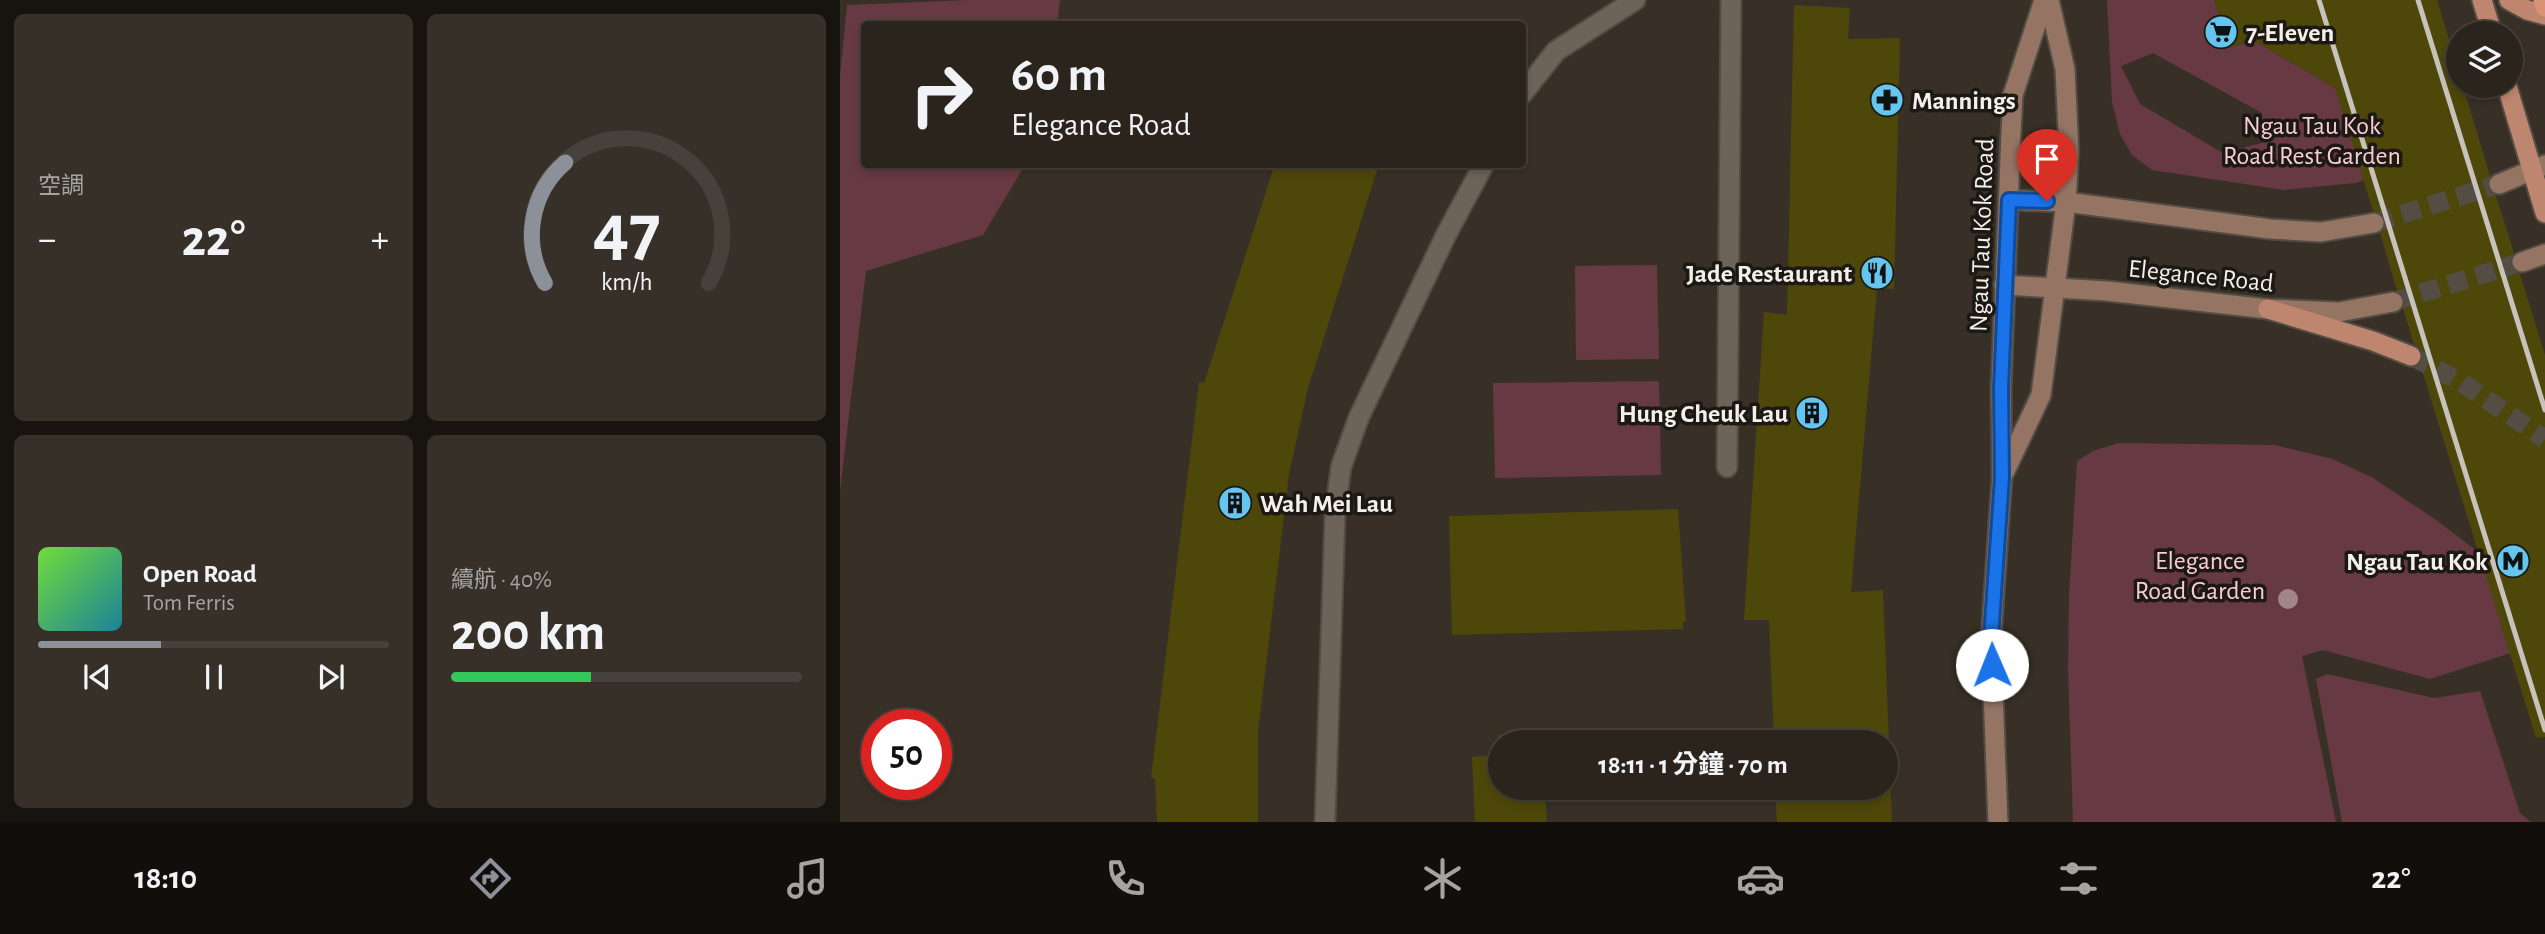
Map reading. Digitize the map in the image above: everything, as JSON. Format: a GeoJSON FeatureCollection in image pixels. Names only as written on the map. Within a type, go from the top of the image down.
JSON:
{"type":"FeatureCollection","features":[{"type":"Feature","properties":{"kind":"highway"},"geometry":{"type":"LineString","coordinates":[[2543,0],[2545,7]]}},
{"type":"Feature","properties":{"kind":"main road","name":"Ngau Tau Kok Road"},"geometry":{"type":"LineString","coordinates":[[1998,822],[1991,638],[2002,477],[2001,388],[2013,95],[2047,0]]}},
{"type":"Feature","properties":{"kind":"main road","name":"Ngau Tau Kok Road"},"geometry":{"type":"LineString","coordinates":[[2002,477],[2041,395],[2057,288],[2066,202],[2069,153],[2065,69],[2047,0]]}},
{"type":"Feature","properties":{"kind":"main road"},"geometry":{"type":"LineString","coordinates":[[2482,0],[2488,21]]}},
{"type":"Feature","properties":{"kind":"main road"},"geometry":{"type":"LineString","coordinates":[[2509,0],[2527,10],[2545,15]]}},
{"type":"Feature","properties":{"kind":"main road"},"geometry":{"type":"LineString","coordinates":[[2512,98],[2538,167],[2545,213]]}},
{"type":"Feature","properties":{"kind":"main road"},"geometry":{"type":"LineString","coordinates":[[2499,184],[2538,167]]}},
{"type":"Feature","properties":{"kind":"main road","name":"Elegance Road"},"geometry":{"type":"LineString","coordinates":[[2009,200],[2066,202],[2270,229],[2321,232],[2374,223]]}},
{"type":"Feature","properties":{"kind":"main road"},"geometry":{"type":"LineString","coordinates":[[2522,262],[2545,254]]}},
{"type":"Feature","properties":{"kind":"main road","name":"Elegance Road"},"geometry":{"type":"LineString","coordinates":[[2004,285],[2107,291],[2268,309],[2339,312],[2393,302]]}},
{"type":"Feature","properties":{"kind":"main road"},"geometry":{"type":"LineString","coordinates":[[2268,309],[2373,341],[2411,356]]}},
{"type":"Feature","properties":{"kind":"lane"},"geometry":{"type":"LineString","coordinates":[[1526,89],[1556,51],[1635,0]]}},
{"type":"Feature","properties":{"kind":"lane"},"geometry":{"type":"LineString","coordinates":[[1727,467],[1731,0]]}},
{"type":"Feature","properties":{"kind":"lane"},"geometry":{"type":"LineString","coordinates":[[1325,822],[1335,514],[1341,467],[1365,405],[1446,234],[1482,168]]}},
{"type":"Feature","properties":{"kind":"green space"},"geometry":{"type":"Polygon","coordinates":[[[969,0],[1060,0],[1057,21],[861,21],[861,168],[1023,168],[983,235],[866,271],[840,491],[840,76],[847,5],[969,0]]]}},
{"type":"Feature","properties":{"kind":"green space","name":"Ngau Tau Kok Road Rest Garden"},"geometry":{"type":"Polygon","coordinates":[[[2107,0],[2214,0],[2229,48],[2253,40],[2342,92],[2394,171],[2355,183],[2284,190],[2152,170],[2132,155],[2120,134],[2112,102],[2107,0]],[[2153,53],[2121,66],[2140,104],[2223,153],[2265,142],[2262,113],[2153,53]]]}},
{"type":"Feature","properties":{"kind":"green space"},"geometry":{"type":"Polygon","coordinates":[[[1657,265],[1659,359],[1576,360],[1575,266],[1657,265]]]}},
{"type":"Feature","properties":{"kind":"green space"},"geometry":{"type":"Polygon","coordinates":[[[1659,381],[1661,475],[1495,478],[1493,383],[1659,381]]]}},
{"type":"Feature","properties":{"kind":"green space","name":"Elegance Road Garden"},"geometry":{"type":"Polygon","coordinates":[[[2118,443],[2274,445],[2333,459],[2373,478],[2435,519],[2520,584],[2545,642],[2430,679],[2323,650],[2302,656],[2336,822],[2073,822],[2068,668],[2069,595],[2077,461],[2093,451],[2118,443]]]}},
{"type":"Feature","properties":{"kind":"green space"},"geometry":{"type":"Polygon","coordinates":[[[2327,674],[2434,698],[2480,691],[2520,813],[2531,822],[2342,822],[2316,679],[2327,674]]]}},
{"type":"Feature","properties":{"kind":"building","name":"Ngau Tau Kok"},"geometry":{"type":"Polygon","coordinates":[[[2214,0],[2437,0],[2446,30],[2446,98],[2467,98],[2490,176],[2488,188],[2496,196],[2514,253],[2510,265],[2520,274],[2545,355],[2545,737],[2536,738],[2420,364],[2423,354],[2414,344],[2403,309],[2405,299],[2397,291],[2380,233],[2385,228],[2386,220],[2383,215],[2373,211],[2335,88],[2253,40],[2229,48],[2214,0]]]}},
{"type":"Feature","properties":{"kind":"building","name":"Hung Cheuk Lau"},"geometry":{"type":"Polygon","coordinates":[[[1794,5],[1850,8],[1848,39],[1900,38],[1894,289],[1877,288],[1851,592],[1883,590],[1888,730],[1774,730],[1769,620],[1744,620],[1764,312],[1787,315],[1794,5]]]}},
{"type":"Feature","properties":{"kind":"building","name":"Wah Mei Lau"},"geometry":{"type":"Polygon","coordinates":[[[1274,168],[1378,168],[1308,388],[1289,474],[1258,731],[1258,822],[1157,822],[1155,778],[1151,778],[1199,382],[1204,383],[1274,168]]]}},
{"type":"Feature","properties":{"kind":"building"},"geometry":{"type":"Polygon","coordinates":[[[1678,509],[1686,621],[1683,621],[1683,629],[1452,635],[1449,516],[1678,509]]]}},
{"type":"Feature","properties":{"kind":"building"},"geometry":{"type":"Polygon","coordinates":[[[1488,756],[1488,800],[1546,800],[1547,822],[1475,822],[1472,757],[1488,756]]]}},
{"type":"Feature","properties":{"kind":"building","name":"Hung Cheuk Lau"},"geometry":{"type":"Polygon","coordinates":[[[1776,800],[1891,800],[1892,822],[1777,822],[1776,800]]]}},
{"type":"Feature","properties":{"kind":"tunnel"},"geometry":{"type":"LineString","coordinates":[[2374,223],[2499,184]]}},
{"type":"Feature","properties":{"kind":"tunnel"},"geometry":{"type":"LineString","coordinates":[[2393,302],[2522,262]]}},
{"type":"Feature","properties":{"kind":"tunnel"},"geometry":{"type":"LineString","coordinates":[[2411,356],[2461,382],[2545,439]]}},
{"type":"Feature","properties":{"kind":"railway"},"geometry":{"type":"LineString","coordinates":[[2319,0],[2545,730]]}},
{"type":"Feature","properties":{"kind":"railway"},"geometry":{"type":"LineString","coordinates":[[2418,0],[2545,410]]}},
{"type":"Feature","properties":{"kind":"place","name":"7-Eleven"},"geometry":{"type":"Point","coordinates":[2221,32]}},
{"type":"Feature","properties":{"kind":"place","name":"Mannings"},"geometry":{"type":"Point","coordinates":[1887,100]}},
{"type":"Feature","properties":{"kind":"place","name":"Jade Restaurant"},"geometry":{"type":"Point","coordinates":[1877,273]}},
{"type":"Feature","properties":{"kind":"place","name":"Hung Cheuk Lau"},"geometry":{"type":"Point","coordinates":[1812,413]}},
{"type":"Feature","properties":{"kind":"place","name":"Wah Mei Lau"},"geometry":{"type":"Point","coordinates":[1235,503]}},
{"type":"Feature","properties":{"kind":"place","name":"Ngau Tau Kok"},"geometry":{"type":"Point","coordinates":[2513,561]}},
{"type":"Feature","properties":{"kind":"route"},"geometry":{"type":"LineString","coordinates":[[1992,665],[1991,638],[2002,477],[2001,388],[2009,200],[2047,201]]}}]}
